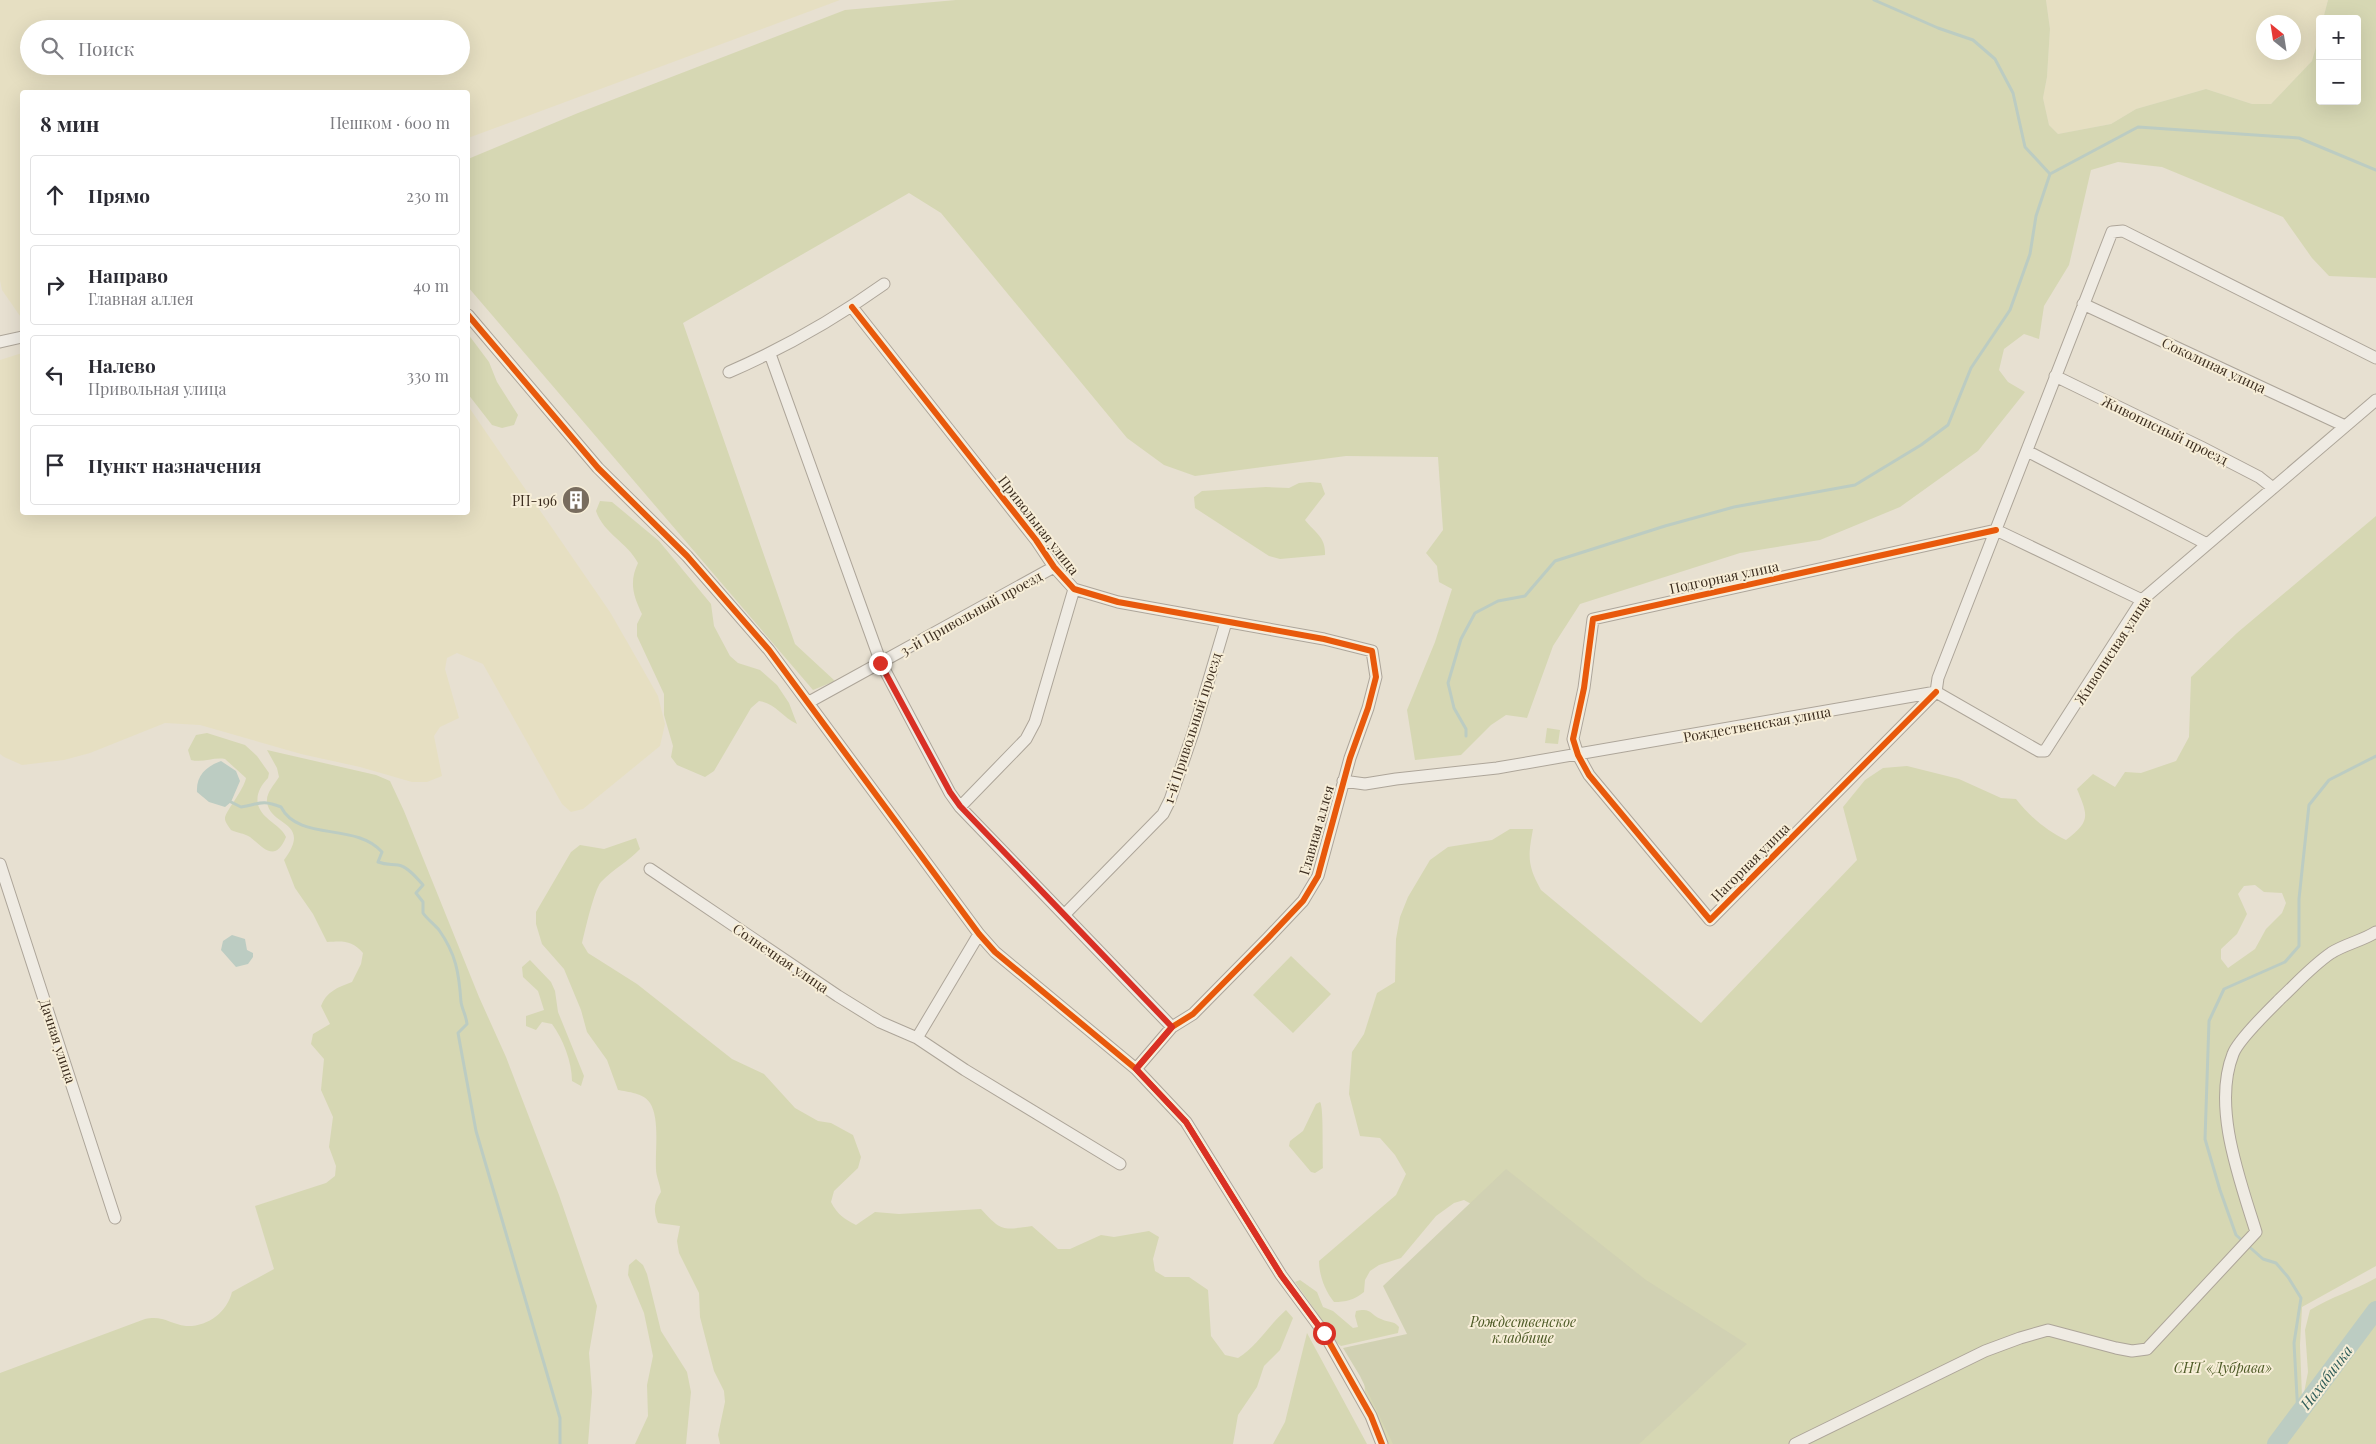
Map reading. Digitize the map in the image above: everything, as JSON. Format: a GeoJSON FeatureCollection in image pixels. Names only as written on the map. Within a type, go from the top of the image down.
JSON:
{"type":"FeatureCollection","features":[{"type":"Feature","properties":{"kind":"street"},"geometry":{"type":"LineString","coordinates":[[1936,692],[1938,678],[2112,232],[2124,231],[2376,358]]}},
{"type":"Feature","properties":{"kind":"street"},"geometry":{"type":"LineString","coordinates":[[729,372],[770,354],[852,307],[884,284]]}},
{"type":"Feature","properties":{"kind":"street","name":"Соколиная улица"},"geometry":{"type":"LineString","coordinates":[[2084,304],[2345,426]]}},
{"type":"Feature","properties":{"kind":"street","name":"Привольная улица"},"geometry":{"type":"LineString","coordinates":[[852,307],[1036,540],[1054,567],[1074,589],[1118,602],[1324,639],[1372,651]]}},
{"type":"Feature","properties":{"kind":"street"},"geometry":{"type":"LineString","coordinates":[[470,317],[598,468],[687,556],[769,650],[809,702],[916,852],[995,952],[1136,1069],[1186,1122],[1281,1275],[1324,1333],[1371,1416],[1382,1444]]}},
{"type":"Feature","properties":{"kind":"street"},"geometry":{"type":"LineString","coordinates":[[0,342],[20,337]]}},
{"type":"Feature","properties":{"kind":"street"},"geometry":{"type":"LineString","coordinates":[[770,354],[880,663],[950,792],[960,806],[1066,914],[1172,1027]]}},
{"type":"Feature","properties":{"kind":"street","name":"Живописный проезд"},"geometry":{"type":"LineString","coordinates":[[2055,376],[2201,447],[2273,488]]}},
{"type":"Feature","properties":{"kind":"street","name":"Живописная улица"},"geometry":{"type":"LineString","coordinates":[[1936,692],[2039,751],[2045,751],[2142,600],[2376,400]]}},
{"type":"Feature","properties":{"kind":"street"},"geometry":{"type":"LineString","coordinates":[[2027,451],[2207,544]]}},
{"type":"Feature","properties":{"kind":"street"},"geometry":{"type":"LineString","coordinates":[[1996,530],[2142,600]]}},
{"type":"Feature","properties":{"kind":"street","name":"Подгорная улица"},"geometry":{"type":"LineString","coordinates":[[1578,755],[1573,739],[1584,688],[1593,619],[1996,530]]}},
{"type":"Feature","properties":{"kind":"street","name":"3-й Привольный проезд"},"geometry":{"type":"LineString","coordinates":[[809,702],[1054,567]]}},
{"type":"Feature","properties":{"kind":"street"},"geometry":{"type":"LineString","coordinates":[[960,806],[1020,746],[1032,728],[1074,589]]}},
{"type":"Feature","properties":{"kind":"street","name":"1-й Привольный проезд"},"geometry":{"type":"LineString","coordinates":[[1066,914],[1163,814],[1170,800],[1194,730],[1226,622]]}},
{"type":"Feature","properties":{"kind":"street","name":"Главная аллея"},"geometry":{"type":"LineString","coordinates":[[1136,1069],[1172,1027],[1193,1014],[1303,900],[1318,876],[1343,781],[1368,708],[1376,676],[1372,651]]}},
{"type":"Feature","properties":{"kind":"street","name":"Нагорная улица"},"geometry":{"type":"LineString","coordinates":[[1578,755],[1589,775],[1620,814],[1710,920],[1936,692]]}},
{"type":"Feature","properties":{"kind":"street","name":"Рождественская улица"},"geometry":{"type":"LineString","coordinates":[[1343,781],[1366,784],[1578,755],[1936,692]]}},
{"type":"Feature","properties":{"kind":"street","name":"Дачная улица"},"geometry":{"type":"LineString","coordinates":[[0,864],[115,1218]]}},
{"type":"Feature","properties":{"kind":"street","name":"Солнечная улица"},"geometry":{"type":"LineString","coordinates":[[650,870],[838,996],[880,1022],[917,1038],[965,1070],[1006,1093],[1120,1164]]}},
{"type":"Feature","properties":{"kind":"street"},"geometry":{"type":"LineString","coordinates":[[1795,1444],[1977,1355],[2020,1338],[2048,1330],[2124,1350],[2147,1350],[2238,1249],[2256,1232],[2231,1150],[2226,1102],[2227,1076],[2234,1052],[2270,1008],[2316,965],[2333,952],[2376,932]]}},
{"type":"Feature","properties":{"kind":"street"},"geometry":{"type":"LineString","coordinates":[[917,1038],[979,934]]}},
{"type":"Feature","properties":{"kind":"shaded area"},"geometry":{"type":"Polygon","coordinates":[[[0,0],[840,0],[470,137],[470,90],[20,90],[20,316],[2,290],[0,280],[0,0]]]}},
{"type":"Feature","properties":{"kind":"shaded area"},"geometry":{"type":"Polygon","coordinates":[[[2046,0],[2328,0],[2324,15],[2316,15],[2316,46],[2312,61],[2271,104],[2252,104],[2206,89],[2136,109],[2111,124],[2058,134],[2049,125],[2043,98],[2047,77],[2050,29],[2046,0]]]}},
{"type":"Feature","properties":{"kind":"shaded area"},"geometry":{"type":"Polygon","coordinates":[[[20,354],[20,515],[470,515],[470,409],[610,612],[658,696],[665,724],[660,746],[583,809],[571,812],[562,804],[483,664],[457,653],[447,658],[445,669],[459,718],[440,727],[434,736],[442,776],[427,782],[412,782],[360,767],[301,754],[200,725],[165,723],[90,753],[64,760],[22,765],[4,757],[0,754],[0,360],[20,354]]]}},
{"type":"Feature","properties":{"kind":"shaded area"},"geometry":{"type":"Polygon","coordinates":[[[221,761],[236,771],[240,781],[231,802],[225,807],[209,802],[197,792],[198,781],[203,772],[221,761]]]}},
{"type":"Feature","properties":{"kind":"shaded area"},"geometry":{"type":"Polygon","coordinates":[[[232,935],[245,939],[247,950],[253,953],[253,957],[248,964],[236,967],[221,950],[223,941],[232,935]]]}},
{"type":"Feature","properties":{"kind":"green space"},"geometry":{"type":"Polygon","coordinates":[[[956,0],[2046,0],[2050,29],[2047,77],[2043,98],[2049,125],[2058,134],[2111,124],[2136,109],[2206,89],[2252,104],[2271,104],[2312,61],[2316,46],[2316,105],[2361,105],[2361,15],[2324,15],[2328,0],[2376,0],[2376,278],[2329,276],[2312,258],[2283,217],[2162,167],[2118,162],[2091,170],[2069,265],[2044,306],[2039,339],[2024,334],[2004,349],[1999,370],[2008,382],[2025,392],[1978,451],[1900,507],[1820,540],[1740,553],[1580,604],[1553,646],[1527,718],[1506,715],[1491,725],[1461,755],[1415,760],[1407,710],[1435,642],[1452,589],[1439,582],[1437,566],[1426,553],[1443,530],[1438,457],[1346,456],[1195,476],[1164,465],[1127,438],[941,213],[909,193],[683,323],[795,644],[835,681],[813,690],[470,289],[470,158],[578,113],[845,10],[956,0]]]}},
{"type":"Feature","properties":{"kind":"green space"},"geometry":{"type":"Polygon","coordinates":[[[470,337],[489,362],[497,382],[518,415],[514,425],[502,428],[492,425],[470,397],[470,337]]]}},
{"type":"Feature","properties":{"kind":"green space"},"geometry":{"type":"Polygon","coordinates":[[[1299,483],[1321,483],[1325,494],[1305,520],[1322,539],[1325,555],[1280,559],[1269,556],[1195,508],[1194,497],[1202,491],[1266,487],[1289,488],[1299,483]]]}},
{"type":"Feature","properties":{"kind":"green space"},"geometry":{"type":"Polygon","coordinates":[[[600,501],[612,502],[659,541],[711,604],[714,626],[730,656],[738,663],[760,670],[777,685],[789,703],[797,724],[770,704],[759,701],[751,708],[714,771],[705,777],[677,765],[671,757],[673,746],[664,715],[664,694],[637,636],[637,624],[642,614],[634,595],[633,582],[638,563],[628,549],[604,526],[596,511],[600,501]]]}},
{"type":"Feature","properties":{"kind":"green space","name":"СНТ «Дубрава»"},"geometry":{"type":"Polygon","coordinates":[[[2376,516],[2376,1266],[2302,1307],[2300,1345],[2302,1397],[2269,1444],[1388,1444],[1365,1392],[1364,1378],[1400,1359],[1473,1205],[1464,1200],[1454,1203],[1436,1216],[1401,1258],[1379,1265],[1370,1271],[1365,1280],[1364,1292],[1350,1300],[1334,1302],[1323,1283],[1319,1261],[1396,1195],[1406,1174],[1395,1155],[1380,1138],[1360,1136],[1349,1094],[1352,1052],[1364,1034],[1377,993],[1395,982],[1396,939],[1400,917],[1408,897],[1430,860],[1448,847],[1492,840],[1510,829],[1533,829],[1530,860],[1533,874],[1541,890],[1701,1023],[1857,860],[1843,807],[1865,780],[1883,768],[1907,766],[1959,779],[2001,798],[2016,799],[2039,822],[2066,840],[2083,823],[2085,812],[2077,789],[2093,774],[2115,787],[2125,772],[2141,773],[2176,761],[2189,737],[2191,677],[2237,633],[2376,516]],[[2255,885],[2244,886],[2238,894],[2247,914],[2237,934],[2221,949],[2221,959],[2228,968],[2255,949],[2266,929],[2282,913],[2286,903],[2282,893],[2264,892],[2255,885]]]}},
{"type":"Feature","properties":{"kind":"green space"},"geometry":{"type":"Polygon","coordinates":[[[1547,728],[1560,730],[1558,744],[1545,743],[1547,728]]]}},
{"type":"Feature","properties":{"kind":"green space"},"geometry":{"type":"Polygon","coordinates":[[[207,733],[245,745],[257,756],[269,773],[259,792],[258,802],[262,812],[280,828],[286,837],[278,850],[273,852],[264,849],[248,836],[231,830],[227,824],[226,816],[242,789],[246,778],[225,759],[191,760],[188,750],[196,735],[207,733]]]}},
{"type":"Feature","properties":{"kind":"green space"},"geometry":{"type":"Polygon","coordinates":[[[267,750],[376,775],[390,781],[404,811],[479,997],[506,1057],[559,1195],[597,1306],[589,1353],[592,1392],[588,1444],[0,1444],[0,1373],[145,1319],[157,1318],[186,1326],[194,1326],[209,1321],[226,1306],[232,1292],[274,1269],[255,1206],[326,1183],[335,1176],[336,1166],[329,1147],[333,1117],[321,1090],[324,1059],[311,1044],[313,1034],[330,1024],[321,1006],[323,1001],[333,991],[352,982],[361,964],[363,953],[347,942],[327,942],[313,914],[295,888],[284,860],[292,847],[294,838],[292,831],[275,816],[267,802],[269,792],[279,777],[277,768],[267,750]]]}},
{"type":"Feature","properties":{"kind":"green space"},"geometry":{"type":"Polygon","coordinates":[[[636,838],[640,849],[598,886],[582,943],[588,953],[637,984],[732,1059],[764,1074],[795,1108],[818,1121],[831,1123],[853,1135],[861,1157],[858,1168],[834,1191],[831,1202],[838,1213],[844,1218],[856,1225],[875,1212],[899,1214],[981,1209],[998,1226],[1003,1228],[1032,1226],[1058,1249],[1070,1249],[1101,1235],[1114,1237],[1149,1231],[1159,1237],[1153,1259],[1155,1271],[1165,1277],[1189,1277],[1208,1290],[1211,1336],[1225,1355],[1238,1358],[1251,1348],[1286,1310],[1293,1318],[1280,1350],[1264,1366],[1257,1387],[1238,1415],[1233,1444],[720,1444],[718,1435],[725,1402],[724,1391],[714,1371],[700,1317],[699,1293],[679,1253],[677,1241],[680,1226],[658,1223],[655,1214],[656,1203],[661,1192],[656,1172],[656,1126],[653,1110],[650,1103],[644,1097],[618,1090],[607,1060],[587,1032],[581,1010],[564,969],[542,944],[536,924],[536,912],[571,852],[580,845],[604,849],[636,838]]]}},
{"type":"Feature","properties":{"kind":"green space"},"geometry":{"type":"Polygon","coordinates":[[[1291,956],[1331,994],[1293,1033],[1253,995],[1291,956]]]}},
{"type":"Feature","properties":{"kind":"green space"},"geometry":{"type":"Polygon","coordinates":[[[530,960],[551,982],[555,991],[558,1012],[584,1076],[581,1086],[572,1081],[566,1051],[552,1024],[542,1022],[536,1030],[526,1026],[526,1016],[544,1010],[538,991],[523,977],[522,967],[530,960]]]}},
{"type":"Feature","properties":{"kind":"green space"},"geometry":{"type":"Polygon","coordinates":[[[1320,1102],[1323,1168],[1315,1173],[1311,1172],[1289,1146],[1290,1141],[1303,1131],[1316,1104],[1320,1102]]]}},
{"type":"Feature","properties":{"kind":"green space","name":"Рождественское кладбище"},"geometry":{"type":"Polygon","coordinates":[[[1506,1169],[1646,1280],[1747,1344],[1639,1444],[1393,1444],[1360,1376],[1343,1348],[1407,1334],[1383,1286],[1506,1169]]]}},
{"type":"Feature","properties":{"kind":"green space"},"geometry":{"type":"Polygon","coordinates":[[[636,1259],[643,1265],[647,1274],[661,1331],[687,1372],[691,1392],[686,1444],[635,1444],[648,1416],[647,1385],[653,1356],[644,1313],[628,1275],[629,1265],[636,1259]]]}},
{"type":"Feature","properties":{"kind":"green space"},"geometry":{"type":"Polygon","coordinates":[[[2376,1278],[2376,1444],[2285,1444],[2303,1416],[2304,1393],[2308,1372],[2305,1330],[2310,1310],[2376,1278]]]}},
{"type":"Feature","properties":{"kind":"green space"},"geometry":{"type":"Polygon","coordinates":[[[1300,1280],[1317,1292],[1323,1307],[1333,1311],[1353,1328],[1358,1327],[1355,1316],[1356,1311],[1365,1310],[1381,1319],[1395,1323],[1399,1327],[1398,1333],[1341,1346],[1333,1340],[1295,1282],[1300,1280]]]}},
{"type":"Feature","properties":{"kind":"green space"},"geometry":{"type":"Polygon","coordinates":[[[1307,1333],[1367,1444],[1273,1444],[1285,1422],[1307,1333]]]}},
{"type":"Feature","properties":{"kind":"waterway"},"geometry":{"type":"LineString","coordinates":[[1874,0],[1938,28],[1973,40],[1995,59],[2013,93],[2025,147],[2050,174]]}},
{"type":"Feature","properties":{"kind":"waterway"},"geometry":{"type":"LineString","coordinates":[[1466,736],[1466,729],[1454,708],[1448,683],[1461,639],[1475,613],[1498,601],[1525,596],[1555,561],[1665,526],[1734,507],[1855,485],[1921,445],[1948,425],[1971,368],[2010,310],[2030,254],[2036,216],[2050,174],[2138,127],[2299,138],[2376,170]]}},
{"type":"Feature","properties":{"kind":"waterway"},"geometry":{"type":"LineString","coordinates":[[2298,1415],[2294,1343],[2301,1298],[2288,1277],[2276,1263],[2263,1259],[2236,1235],[2205,1139],[2209,1021],[2224,989],[2285,962],[2299,946],[2299,899],[2309,805],[2329,780],[2376,756]]}},
{"type":"Feature","properties":{"kind":"waterway"},"geometry":{"type":"LineString","coordinates":[[231,802],[241,807],[269,803],[281,807],[289,818],[301,825],[358,837],[371,843],[382,852],[378,862],[405,868],[423,885],[416,893],[423,902],[423,913],[445,939],[456,964],[461,1002],[467,1024],[458,1033],[476,1131],[560,1418],[560,1444]]}},
{"type":"Feature","properties":{"kind":"waterway","name":"Нахабинка"},"geometry":{"type":"LineString","coordinates":[[2276,1444],[2376,1310]]}},
{"type":"Feature","properties":{"kind":"cycle path"},"geometry":{"type":"LineString","coordinates":[[852,307],[1036,540],[1054,567],[1074,589],[1118,602],[1324,639],[1372,651],[1376,677],[1368,708],[1350,758],[1318,876],[1303,901],[1193,1014],[1172,1027],[1136,1069]]}},
{"type":"Feature","properties":{"kind":"cycle path"},"geometry":{"type":"LineString","coordinates":[[470,317],[598,468],[687,556],[769,650],[979,934],[995,952],[1136,1069],[1186,1122],[1281,1275],[1324,1333],[1371,1416],[1382,1444]]}},
{"type":"Feature","properties":{"kind":"cycle path"},"geometry":{"type":"LineString","coordinates":[[1936,692],[1710,920],[1589,775],[1578,755],[1573,739],[1584,688],[1593,619],[1996,530]]}},
{"type":"Feature","properties":{"kind":"place","name":"РП-196"},"geometry":{"type":"Point","coordinates":[576,500]}},
{"type":"Feature","properties":{"kind":"route"},"geometry":{"type":"LineString","coordinates":[[880,663],[950,792],[960,806],[1066,914],[1172,1027],[1157,1047],[1136,1069],[1186,1122],[1281,1275],[1324,1333]]}}]}
